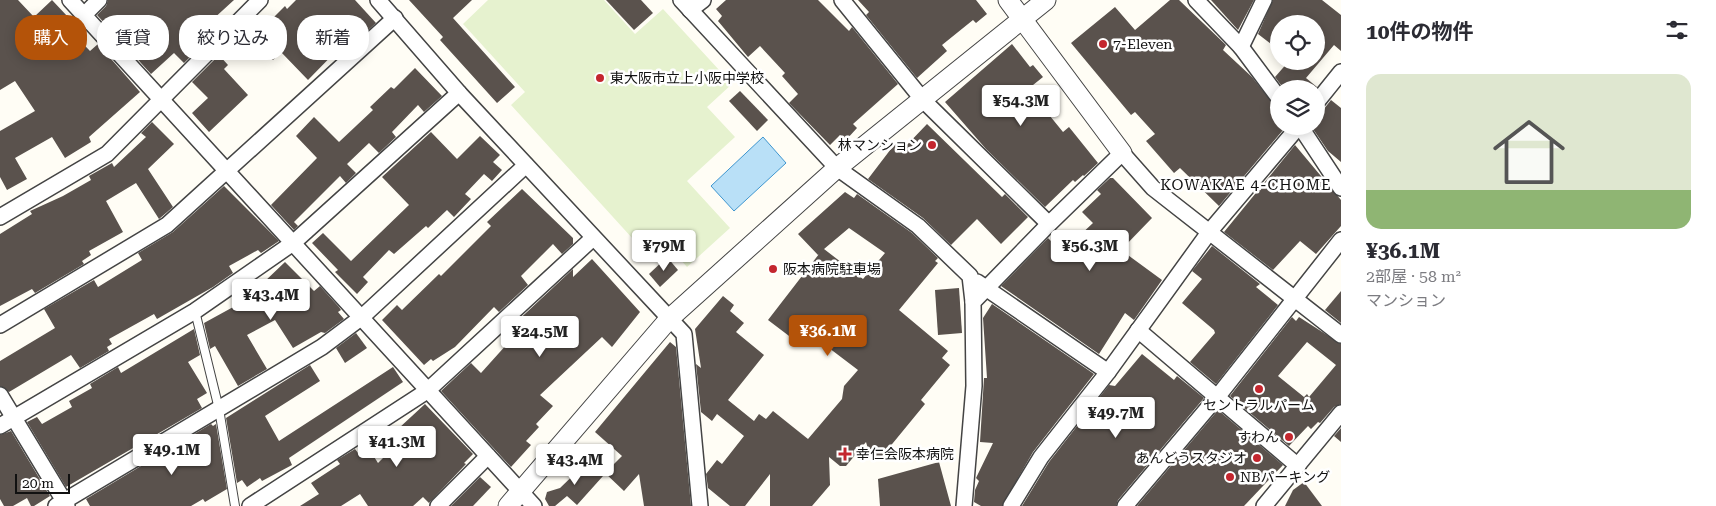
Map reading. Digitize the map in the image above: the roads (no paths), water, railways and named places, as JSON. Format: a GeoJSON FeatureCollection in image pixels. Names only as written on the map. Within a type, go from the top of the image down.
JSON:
{"type":"FeatureCollection","features":[{"type":"Feature","properties":{"kind":"street"},"geometry":{"type":"LineString","coordinates":[[70,0],[84,15],[99,0]]}},
{"type":"Feature","properties":{"kind":"street"},"geometry":{"type":"LineString","coordinates":[[0,217],[107,154],[260,0]]}},
{"type":"Feature","properties":{"kind":"street"},"geometry":{"type":"LineString","coordinates":[[378,0],[459,93],[684,334],[700,506]]}},
{"type":"Feature","properties":{"kind":"street"},"geometry":{"type":"LineString","coordinates":[[702,0],[685,5],[837,168],[918,226],[984,288],[1108,372]]}},
{"type":"Feature","properties":{"kind":"street"},"geometry":{"type":"LineString","coordinates":[[842,0],[923,100],[1049,224]]}},
{"type":"Feature","properties":{"kind":"street"},"geometry":{"type":"LineString","coordinates":[[1008,0],[1024,18],[1122,153],[1153,188],[1341,335]]}},
{"type":"Feature","properties":{"kind":"street"},"geometry":{"type":"LineString","coordinates":[[508,506],[669,319],[837,168],[1046,0]]}},
{"type":"Feature","properties":{"kind":"street"},"geometry":{"type":"LineString","coordinates":[[1196,0],[1241,47],[1270,86]]}},
{"type":"Feature","properties":{"kind":"street"},"geometry":{"type":"LineString","coordinates":[[1241,47],[1264,0]]}},
{"type":"Feature","properties":{"kind":"street"},"geometry":{"type":"LineString","coordinates":[[87,18],[534,506]]}},
{"type":"Feature","properties":{"kind":"street"},"geometry":{"type":"LineString","coordinates":[[0,324],[167,225],[395,18]]}},
{"type":"Feature","properties":{"kind":"street"},"geometry":{"type":"LineString","coordinates":[[1325,92],[1341,72]]}},
{"type":"Feature","properties":{"kind":"street"},"geometry":{"type":"LineString","coordinates":[[0,426],[195,311],[293,243],[459,93]]}},
{"type":"Feature","properties":{"kind":"street"},"geometry":{"type":"LineString","coordinates":[[1011,506],[1041,457],[1108,372],[1210,231],[1291,135]]}},
{"type":"Feature","properties":{"kind":"street"},"geometry":{"type":"LineString","coordinates":[[1305,135],[1341,188]]}},
{"type":"Feature","properties":{"kind":"street"},"geometry":{"type":"LineString","coordinates":[[973,302],[984,288],[1122,153]]}},
{"type":"Feature","properties":{"kind":"street"},"geometry":{"type":"LineString","coordinates":[[0,395],[63,504],[322,347],[362,317],[526,165]]}},
{"type":"Feature","properties":{"kind":"street"},"geometry":{"type":"LineString","coordinates":[[255,505],[427,391],[593,238]]}},
{"type":"Feature","properties":{"kind":"street"},"geometry":{"type":"LineString","coordinates":[[1125,506],[1218,396],[1341,240]]}},
{"type":"Feature","properties":{"kind":"street"},"geometry":{"type":"LineString","coordinates":[[964,506],[974,386],[973,302],[970,276]]}},
{"type":"Feature","properties":{"kind":"street"},"geometry":{"type":"LineString","coordinates":[[1138,330],[1218,396],[1298,466]]}},
{"type":"Feature","properties":{"kind":"street"},"geometry":{"type":"LineString","coordinates":[[1264,506],[1341,413]]}},
{"type":"Feature","properties":{"kind":"street"},"geometry":{"type":"LineString","coordinates":[[438,506],[488,456]]}},
{"type":"Feature","properties":{"kind":"lane"},"geometry":{"type":"LineString","coordinates":[[195,311],[219,409],[235,506]]}},
{"type":"Feature","properties":{"kind":"water"},"geometry":{"type":"Polygon","coordinates":[[[763,137],[786,163],[734,211],[711,186],[763,137]]]}},
{"type":"Feature","properties":{"kind":"place","name":"7-Eleven"},"geometry":{"type":"Point","coordinates":[1103,44]}},
{"type":"Feature","properties":{"kind":"place","name":"東大阪市立上小阪中学校"},"geometry":{"type":"Point","coordinates":[600,78]}},
{"type":"Feature","properties":{"kind":"place","name":"林マンション"},"geometry":{"type":"Point","coordinates":[932,145]}},
{"type":"Feature","properties":{"kind":"place","name":"阪本病院駐車場"},"geometry":{"type":"Point","coordinates":[773,269]}},
{"type":"Feature","properties":{"kind":"place","name":"セントラルパーム"},"geometry":{"type":"Point","coordinates":[1259,389]}},
{"type":"Feature","properties":{"kind":"place","name":"すわん"},"geometry":{"type":"Point","coordinates":[1289,437]}},
{"type":"Feature","properties":{"kind":"place","name":"幸仁会阪本病院"},"geometry":{"type":"Point","coordinates":[845,454]}},
{"type":"Feature","properties":{"kind":"place","name":"あんどうスタジオ"},"geometry":{"type":"Point","coordinates":[1257,458]}},
{"type":"Feature","properties":{"kind":"place","name":"NBパーキング"},"geometry":{"type":"Point","coordinates":[1230,477]}},
{"type":"Feature","properties":{"kind":"district","name":"KOWAKAE 4-CHOME"},"geometry":{"type":"Point","coordinates":[1246,185]}}]}
